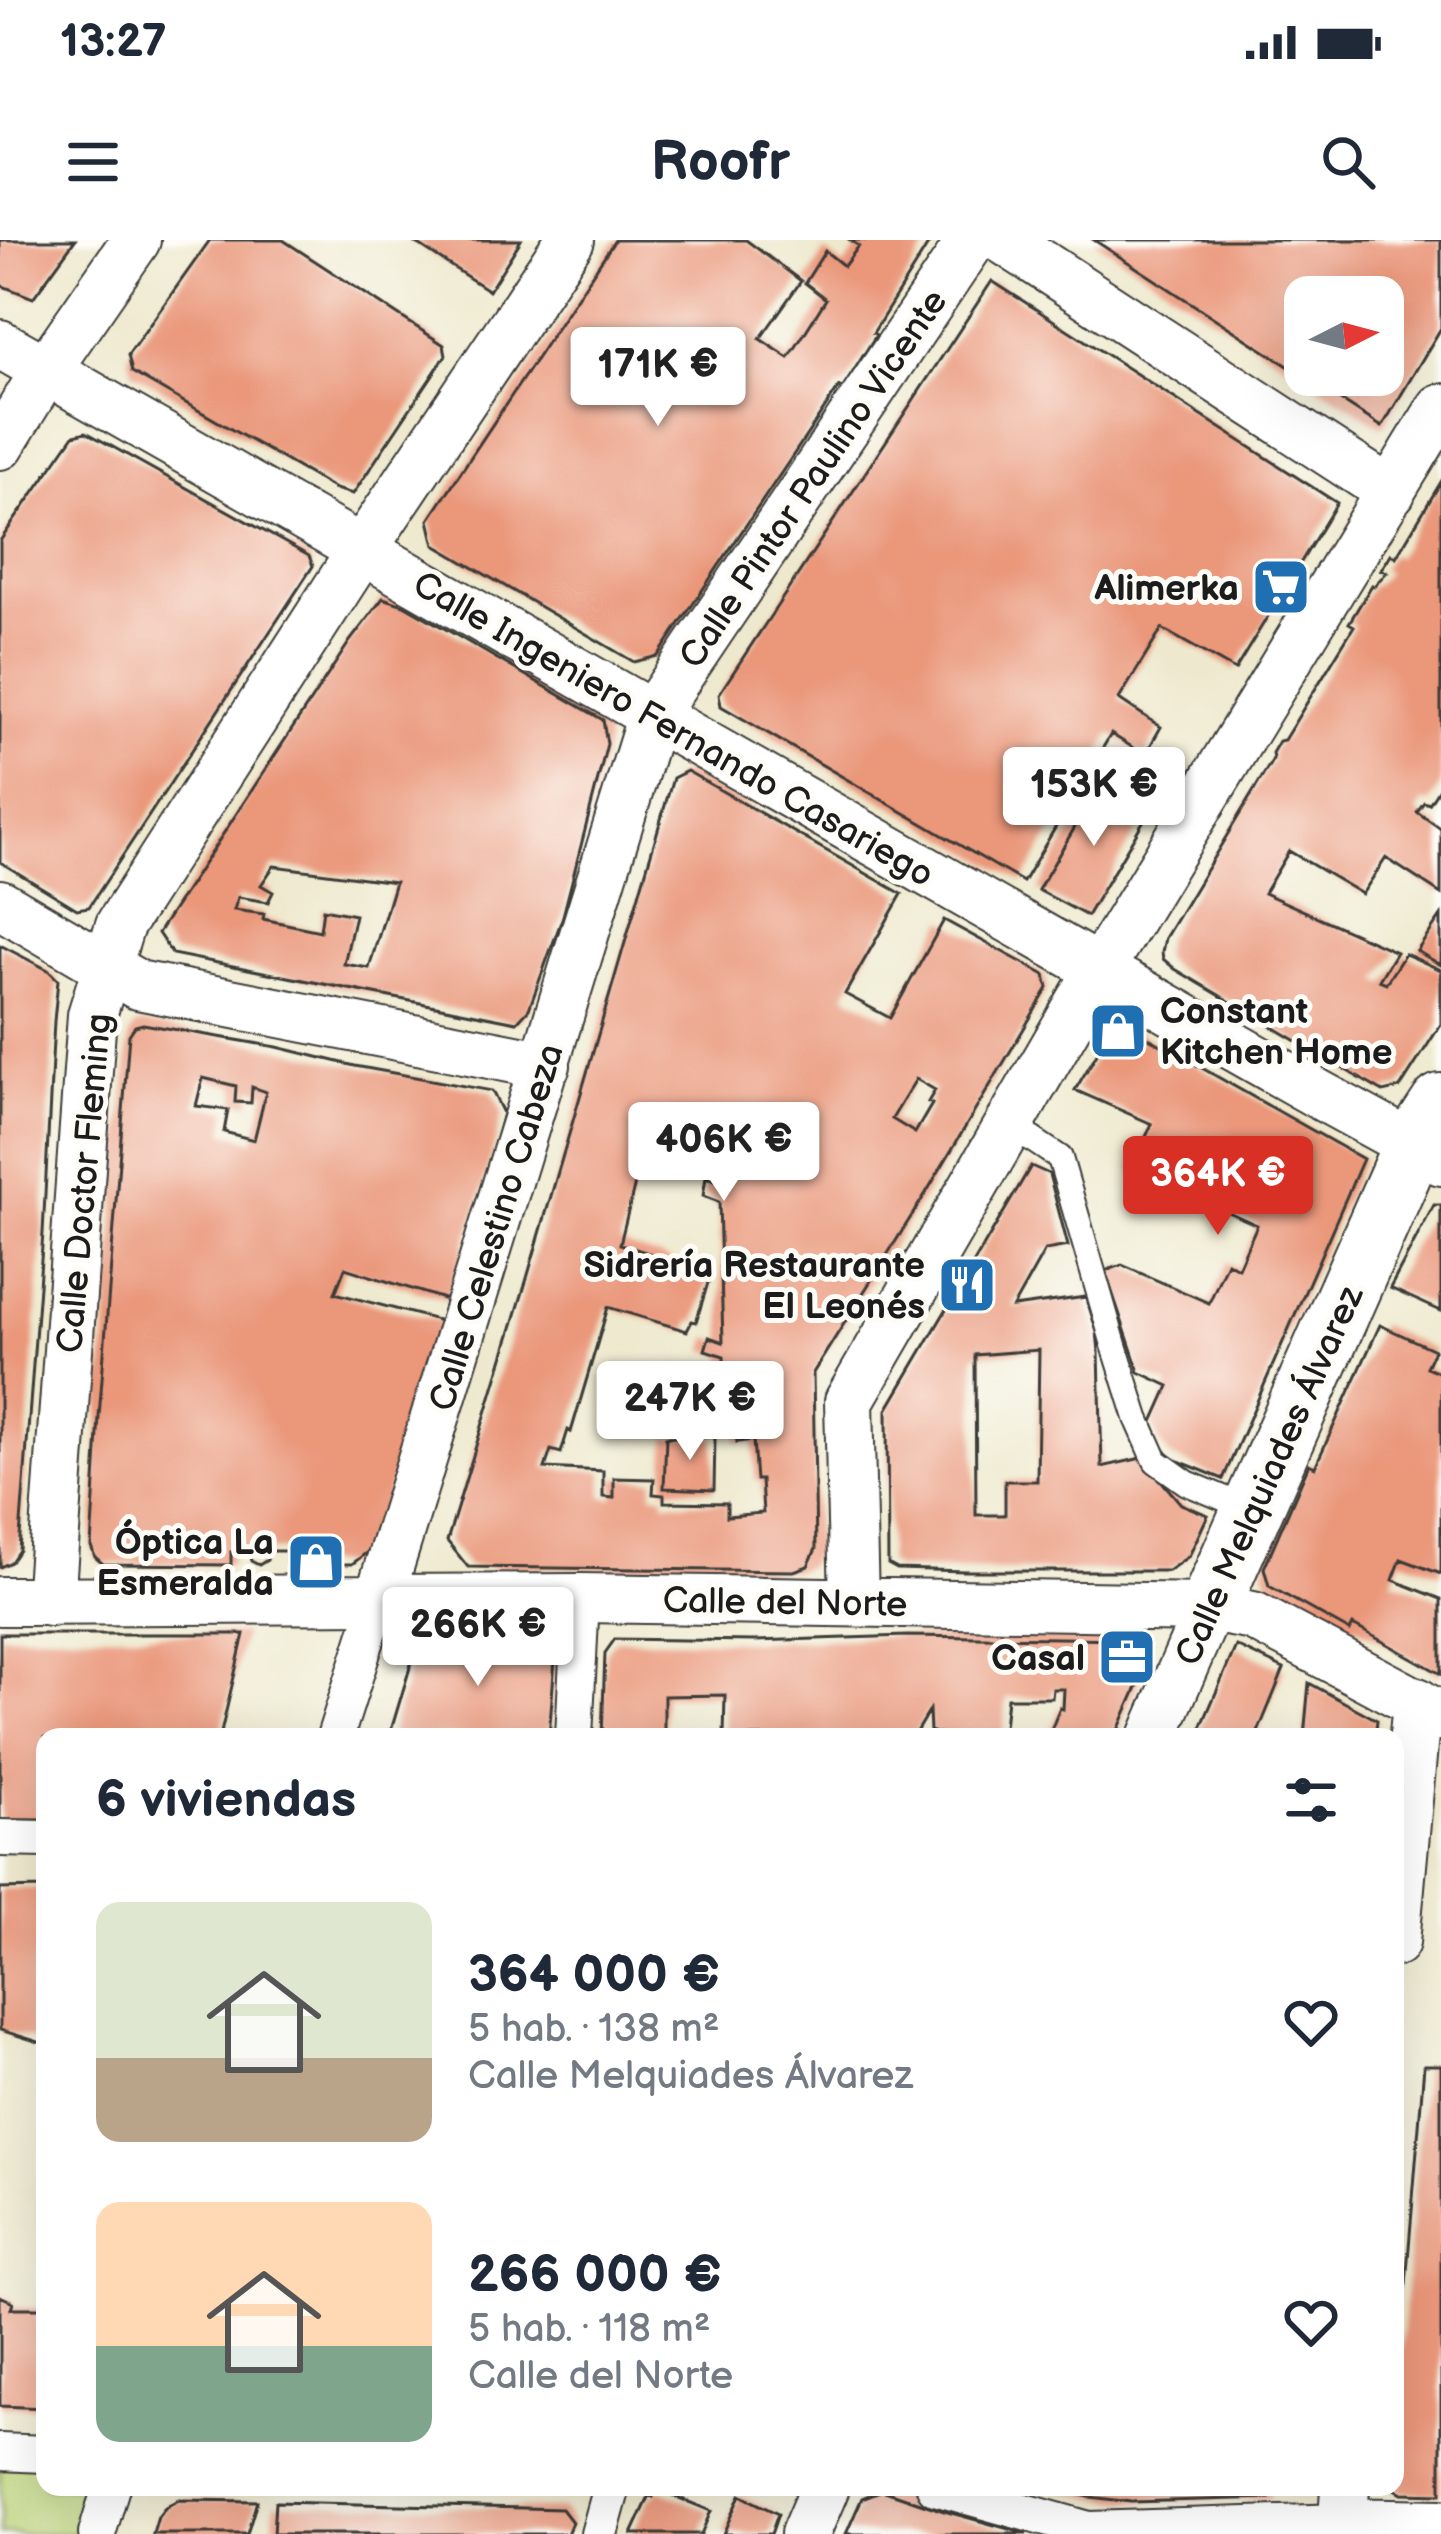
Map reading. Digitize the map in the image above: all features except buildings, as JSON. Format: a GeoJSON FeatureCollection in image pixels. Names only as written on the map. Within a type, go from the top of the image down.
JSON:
{"type":"FeatureCollection","features":[{"type":"Feature","properties":{"kind":"street"},"geometry":{"type":"LineString","coordinates":[[0,445],[136,240]]}},
{"type":"Feature","properties":{"kind":"street","name":"Calle Doctor Fleming"},"geometry":{"type":"LineString","coordinates":[[50,1601],[92,1015],[120,925],[362,550],[570,240]]}},
{"type":"Feature","properties":{"kind":"street","name":"Calle Pintor Paulino Vicente"},"geometry":{"type":"LineString","coordinates":[[652,715],[972,240]]}},
{"type":"Feature","properties":{"kind":"street"},"geometry":{"type":"LineString","coordinates":[[1004,240],[1391,492]]}},
{"type":"Feature","properties":{"kind":"street","name":"Calle Ingeniero Fernando Casariego"},"geometry":{"type":"LineString","coordinates":[[0,344],[1099,970],[1431,1138]]}},
{"type":"Feature","properties":{"kind":"street"},"geometry":{"type":"LineString","coordinates":[[854,1603],[849,1401],[1099,970],[1441,408]]}},
{"type":"Feature","properties":{"kind":"street","name":"Calle Celestino Cabeza"},"geometry":{"type":"LineString","coordinates":[[338,1728],[652,715]]}},
{"type":"Feature","properties":{"kind":"street"},"geometry":{"type":"LineString","coordinates":[[0,904],[138,985],[546,1065]]}},
{"type":"Feature","properties":{"kind":"street","name":"Calle Melquiades Álvarez"},"geometry":{"type":"LineString","coordinates":[[1157,1728],[1252,1510],[1431,1138]]}},
{"type":"Feature","properties":{"kind":"street"},"geometry":{"type":"LineString","coordinates":[[574,1728],[581,1598]]}},
{"type":"Feature","properties":{"kind":"street","name":"Calle del Norte"},"geometry":{"type":"LineString","coordinates":[[0,1601],[581,1598],[1209,1608],[1253,1616],[1429,1709]]}},
{"type":"Feature","properties":{"kind":"street"},"geometry":{"type":"LineString","coordinates":[[1404,1880],[1429,1709]]}},
{"type":"Feature","properties":{"kind":"street"},"geometry":{"type":"LineString","coordinates":[[0,1838],[36,1839]]}},
{"type":"Feature","properties":{"kind":"street"},"geometry":{"type":"LineString","coordinates":[[0,2452],[36,2454]]}},
{"type":"Feature","properties":{"kind":"street"},"geometry":{"type":"LineString","coordinates":[[97,2534],[108,2496]]}},
{"type":"Feature","properties":{"kind":"street"},"geometry":{"type":"LineString","coordinates":[[599,2534],[610,2496]]}},
{"type":"Feature","properties":{"kind":"street"},"geometry":{"type":"LineString","coordinates":[[805,2534],[821,2496]]}},
{"type":"Feature","properties":{"kind":"street"},"geometry":{"type":"LineString","coordinates":[[967,2496],[1089,2530],[1344,2504],[1441,2524]]}},
{"type":"Feature","properties":{"kind":"lane"},"geometry":{"type":"LineString","coordinates":[[1010,1124],[1060,1158],[1119,1364],[1156,1460],[1187,1483],[1252,1510]]}},
{"type":"Feature","properties":{"kind":"green space"},"geometry":{"type":"Polygon","coordinates":[[[0,2452],[36,2454],[36,2496],[108,2496],[97,2534],[0,2534],[0,2452]]]}},
{"type":"Feature","properties":{"kind":"place","name":"Alimerka"},"geometry":{"type":"Point","coordinates":[1281,587]}},
{"type":"Feature","properties":{"kind":"place","name":"Constant Kitchen Home"},"geometry":{"type":"Point","coordinates":[1118,1031]}},
{"type":"Feature","properties":{"kind":"place","name":"Sidrería Restaurante El Leonés"},"geometry":{"type":"Point","coordinates":[967,1285]}},
{"type":"Feature","properties":{"kind":"place","name":"Óptica La Esmeralda"},"geometry":{"type":"Point","coordinates":[316,1562]}},
{"type":"Feature","properties":{"kind":"place","name":"Casal"},"geometry":{"type":"Point","coordinates":[1127,1657]}}]}
